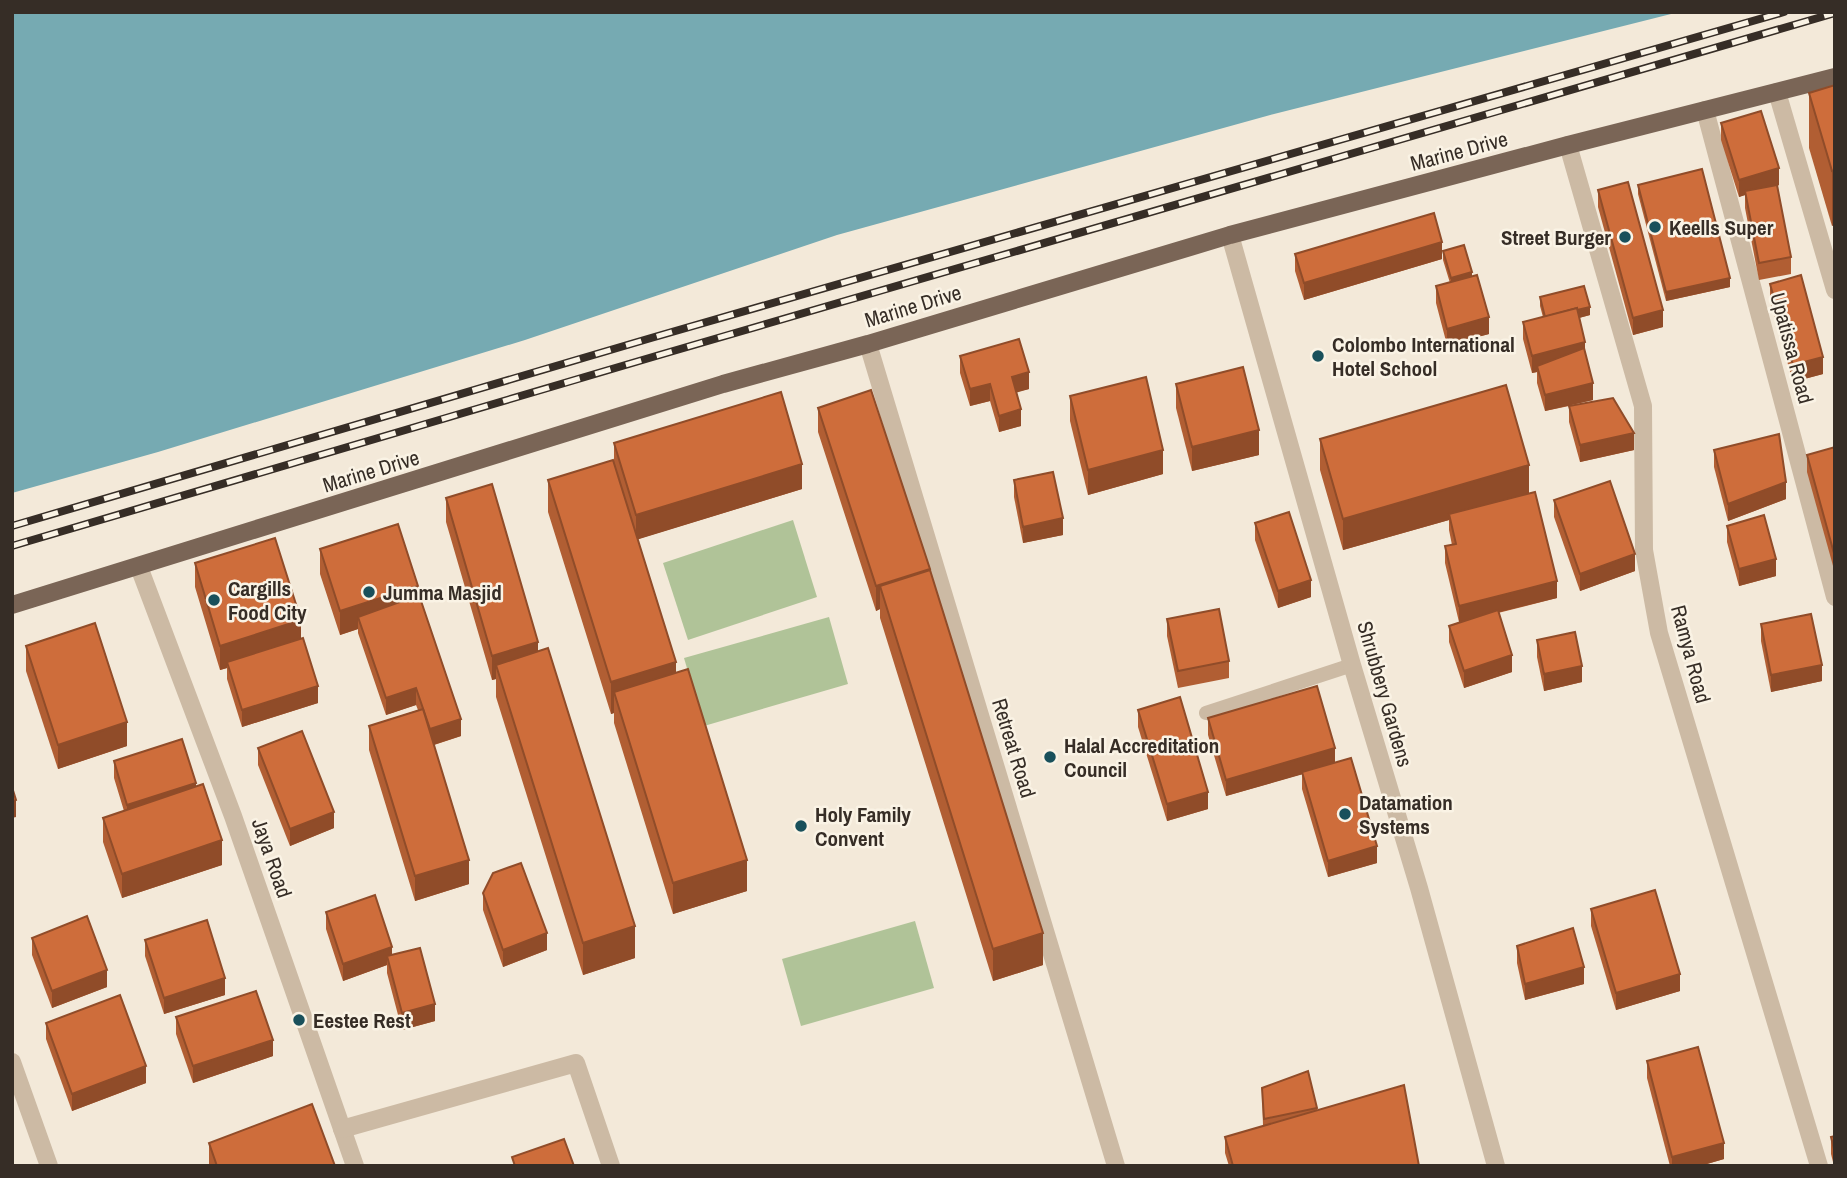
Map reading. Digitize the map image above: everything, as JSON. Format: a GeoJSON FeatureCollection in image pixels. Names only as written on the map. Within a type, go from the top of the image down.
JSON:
{"type":"FeatureCollection","features":[{"type":"Feature","properties":{"kind":"main road","name":"Marine Drive"},"geometry":{"type":"LineString","coordinates":[[12,605],[723,384],[868,344],[1230,235],[1835,77]]}},
{"type":"Feature","properties":{"kind":"street"},"geometry":{"type":"LineString","coordinates":[[1777,92],[1835,290]]}},
{"type":"Feature","properties":{"kind":"street","name":"Upatissa Road"},"geometry":{"type":"LineString","coordinates":[[1705,110],[1835,597]]}},
{"type":"Feature","properties":{"kind":"street","name":"Ramya Road"},"geometry":{"type":"LineString","coordinates":[[1568,145],[1643,406],[1644,550],[1659,632],[1819,1166]]}},
{"type":"Feature","properties":{"kind":"street","name":"Shrubbery Gardens"},"geometry":{"type":"LineString","coordinates":[[1230,235],[1352,666],[1419,888],[1496,1166]]}},
{"type":"Feature","properties":{"kind":"street","name":"Retreat Road"},"geometry":{"type":"LineString","coordinates":[[868,344],[1116,1166]]}},
{"type":"Feature","properties":{"kind":"street","name":"Jaya Road"},"geometry":{"type":"LineString","coordinates":[[139,567],[233,816],[355,1166]]}},
{"type":"Feature","properties":{"kind":"street"},"geometry":{"type":"LineString","coordinates":[[12,1062],[50,1166]]}},
{"type":"Feature","properties":{"kind":"street"},"geometry":{"type":"LineString","coordinates":[[342,1129],[576,1063],[611,1166]]}},
{"type":"Feature","properties":{"kind":"lane"},"geometry":{"type":"LineString","coordinates":[[1206,713],[1352,666]]}},
{"type":"Feature","properties":{"kind":"green space"},"geometry":{"type":"Polygon","coordinates":[[[793,520],[817,597],[688,640],[663,563],[793,520]]]}},
{"type":"Feature","properties":{"kind":"green space"},"geometry":{"type":"Polygon","coordinates":[[[829,617],[848,684],[704,726],[684,658],[829,617]]]}},
{"type":"Feature","properties":{"kind":"green space"},"geometry":{"type":"Polygon","coordinates":[[[915,921],[934,988],[801,1026],[782,959],[915,921]]]}},
{"type":"Feature","properties":{"kind":"water"},"geometry":{"type":"Polygon","coordinates":[[[12,12],[1679,12],[1274,114],[837,235],[525,340],[158,452],[12,493],[12,12]]]}},
{"type":"Feature","properties":{"kind":"building"},"geometry":{"type":"Polygon","coordinates":[[[1835,85],[1835,170],[1832,171],[1809,93],[1835,85]]]}},
{"type":"Feature","properties":{"kind":"building"},"geometry":{"type":"Polygon","coordinates":[[[1761,111],[1779,168],[1739,180],[1721,123],[1761,111]]]}},
{"type":"Feature","properties":{"kind":"building"},"geometry":{"type":"Polygon","coordinates":[[[1702,169],[1730,278],[1666,292],[1638,185],[1702,169]]]}},
{"type":"Feature","properties":{"kind":"building"},"geometry":{"type":"Polygon","coordinates":[[[1628,182],[1663,310],[1633,318],[1598,190],[1628,182]]]}},
{"type":"Feature","properties":{"kind":"building"},"geometry":{"type":"Polygon","coordinates":[[[1777,185],[1791,257],[1759,263],[1745,191],[1777,185]]]}},
{"type":"Feature","properties":{"kind":"building"},"geometry":{"type":"Polygon","coordinates":[[[1434,213],[1442,242],[1304,283],[1295,254],[1434,213]]]}},
{"type":"Feature","properties":{"kind":"building"},"geometry":{"type":"Polygon","coordinates":[[[1464,245],[1472,272],[1451,278],[1443,251],[1464,245]]]}},
{"type":"Feature","properties":{"kind":"building"},"geometry":{"type":"Polygon","coordinates":[[[1477,275],[1489,317],[1447,329],[1436,286],[1477,275]]]}},
{"type":"Feature","properties":{"kind":"building"},"geometry":{"type":"Polygon","coordinates":[[[1801,275],[1823,357],[1793,365],[1770,284],[1801,275]]]}},
{"type":"Feature","properties":{"kind":"building"},"geometry":{"type":"Polygon","coordinates":[[[1584,286],[1590,307],[1545,317],[1540,297],[1584,286]]]}},
{"type":"Feature","properties":{"kind":"building"},"geometry":{"type":"Polygon","coordinates":[[[1577,308],[1585,342],[1532,356],[1523,322],[1577,308]]]}},
{"type":"Feature","properties":{"kind":"building"},"geometry":{"type":"Polygon","coordinates":[[[1019,339],[1029,372],[1012,377],[1021,409],[999,416],[990,384],[970,389],[960,356],[1019,339]]]}},
{"type":"Feature","properties":{"kind":"building"},"geometry":{"type":"Polygon","coordinates":[[[1584,348],[1593,383],[1545,395],[1537,366],[1584,348]]]}},
{"type":"Feature","properties":{"kind":"building"},"geometry":{"type":"Polygon","coordinates":[[[1243,367],[1259,430],[1192,447],[1176,384],[1243,367]]]}},
{"type":"Feature","properties":{"kind":"building"},"geometry":{"type":"Polygon","coordinates":[[[1146,377],[1163,450],[1088,470],[1070,396],[1146,377]]]}},
{"type":"Feature","properties":{"kind":"building"},"geometry":{"type":"Polygon","coordinates":[[[1506,385],[1529,465],[1343,519],[1320,439],[1506,385]]]}},
{"type":"Feature","properties":{"kind":"building"},"geometry":{"type":"Polygon","coordinates":[[[871,390],[930,569],[876,586],[818,408],[871,390]]]}},
{"type":"Feature","properties":{"kind":"building"},"geometry":{"type":"Polygon","coordinates":[[[781,392],[802,464],[636,515],[614,443],[781,392]]]}},
{"type":"Feature","properties":{"kind":"building"},"geometry":{"type":"Polygon","coordinates":[[[1613,398],[1634,433],[1580,445],[1569,406],[1613,398]]]}},
{"type":"Feature","properties":{"kind":"building"},"geometry":{"type":"Polygon","coordinates":[[[1779,434],[1786,482],[1728,504],[1714,450],[1779,434]]]}},
{"type":"Feature","properties":{"kind":"building"},"geometry":{"type":"Polygon","coordinates":[[[1835,447],[1835,557],[1807,455],[1835,447]]]}},
{"type":"Feature","properties":{"kind":"building"},"geometry":{"type":"Polygon","coordinates":[[[613,460],[676,662],[611,682],[548,480],[613,460]]]}},
{"type":"Feature","properties":{"kind":"building"},"geometry":{"type":"Polygon","coordinates":[[[1053,472],[1063,518],[1023,527],[1014,480],[1053,472]]]}},
{"type":"Feature","properties":{"kind":"building"},"geometry":{"type":"Polygon","coordinates":[[[1610,481],[1635,554],[1580,574],[1554,500],[1610,481]]]}},
{"type":"Feature","properties":{"kind":"building"},"geometry":{"type":"Polygon","coordinates":[[[492,484],[538,642],[492,656],[446,498],[492,484]]]}},
{"type":"Feature","properties":{"kind":"building"},"geometry":{"type":"Polygon","coordinates":[[[1535,492],[1557,581],[1459,606],[1445,546],[1456,544],[1449,514],[1535,492]]]}},
{"type":"Feature","properties":{"kind":"building"},"geometry":{"type":"Polygon","coordinates":[[[1289,512],[1311,580],[1278,591],[1255,523],[1289,512]]]}},
{"type":"Feature","properties":{"kind":"building"},"geometry":{"type":"Polygon","coordinates":[[[1764,515],[1776,559],[1739,569],[1727,526],[1764,515]]]}},
{"type":"Feature","properties":{"kind":"building"},"geometry":{"type":"Polygon","coordinates":[[[398,524],[418,586],[340,611],[320,549],[398,524]]]}},
{"type":"Feature","properties":{"kind":"building"},"geometry":{"type":"Polygon","coordinates":[[[275,538],[301,620],[220,646],[195,563],[275,538]]]}},
{"type":"Feature","properties":{"kind":"building"},"geometry":{"type":"Polygon","coordinates":[[[930,570],[1043,933],[993,949],[880,586],[930,570]]]}},
{"type":"Feature","properties":{"kind":"building"},"geometry":{"type":"Polygon","coordinates":[[[419,595],[461,719],[430,729],[416,688],[386,698],[358,617],[419,595]]]}},
{"type":"Feature","properties":{"kind":"building"},"geometry":{"type":"Polygon","coordinates":[[[1219,609],[1229,661],[1178,671],[1167,619],[1219,609]]]}},
{"type":"Feature","properties":{"kind":"building"},"geometry":{"type":"Polygon","coordinates":[[[1498,610],[1512,655],[1464,671],[1449,626],[1498,610]]]}},
{"type":"Feature","properties":{"kind":"building"},"geometry":{"type":"Polygon","coordinates":[[[1811,614],[1822,665],[1771,675],[1761,624],[1811,614]]]}},
{"type":"Feature","properties":{"kind":"building"},"geometry":{"type":"Polygon","coordinates":[[[95,623],[127,722],[58,745],[26,646],[95,623]]]}},
{"type":"Feature","properties":{"kind":"building"},"geometry":{"type":"Polygon","coordinates":[[[1575,632],[1582,666],[1544,674],[1537,640],[1575,632]]]}},
{"type":"Feature","properties":{"kind":"building"},"geometry":{"type":"Polygon","coordinates":[[[303,638],[318,686],[242,710],[227,662],[303,638]]]}},
{"type":"Feature","properties":{"kind":"building"},"geometry":{"type":"Polygon","coordinates":[[[548,648],[635,926],[583,943],[496,665],[548,648]]]}},
{"type":"Feature","properties":{"kind":"building"},"geometry":{"type":"Polygon","coordinates":[[[688,669],[747,860],[673,883],[614,692],[688,669]]]}},
{"type":"Feature","properties":{"kind":"building"},"geometry":{"type":"Polygon","coordinates":[[[1317,686],[1335,748],[1226,780],[1208,718],[1317,686]]]}},
{"type":"Feature","properties":{"kind":"building"},"geometry":{"type":"Polygon","coordinates":[[[1180,697],[1208,792],[1167,804],[1138,710],[1180,697]]]}},
{"type":"Feature","properties":{"kind":"building"},"geometry":{"type":"Polygon","coordinates":[[[423,709],[469,860],[415,876],[369,726],[423,709]]]}},
{"type":"Feature","properties":{"kind":"building"},"geometry":{"type":"Polygon","coordinates":[[[302,731],[334,812],[290,829],[258,748],[302,731]]]}},
{"type":"Feature","properties":{"kind":"building"},"geometry":{"type":"Polygon","coordinates":[[[182,739],[196,783],[127,805],[114,761],[182,739]]]}},
{"type":"Feature","properties":{"kind":"building"},"geometry":{"type":"Polygon","coordinates":[[[1351,758],[1377,846],[1328,861],[1302,772],[1351,758]]]}},
{"type":"Feature","properties":{"kind":"building"},"geometry":{"type":"Polygon","coordinates":[[[203,784],[222,840],[122,874],[103,818],[203,784]]]}},
{"type":"Feature","properties":{"kind":"building"},"geometry":{"type":"Polygon","coordinates":[[[521,863],[547,933],[503,950],[483,893],[493,873],[521,863]]]}},
{"type":"Feature","properties":{"kind":"building"},"geometry":{"type":"Polygon","coordinates":[[[1655,890],[1680,974],[1616,993],[1591,909],[1655,890]]]}},
{"type":"Feature","properties":{"kind":"building"},"geometry":{"type":"Polygon","coordinates":[[[375,895],[392,947],[343,964],[326,912],[375,895]]]}},
{"type":"Feature","properties":{"kind":"building"},"geometry":{"type":"Polygon","coordinates":[[[87,916],[107,970],[52,991],[32,938],[87,916]]]}},
{"type":"Feature","properties":{"kind":"building"},"geometry":{"type":"Polygon","coordinates":[[[207,920],[225,978],[164,998],[145,940],[207,920]]]}},
{"type":"Feature","properties":{"kind":"building"},"geometry":{"type":"Polygon","coordinates":[[[1573,928],[1584,967],[1525,984],[1517,946],[1573,928]]]}},
{"type":"Feature","properties":{"kind":"building"},"geometry":{"type":"Polygon","coordinates":[[[420,948],[435,1004],[402,1013],[387,956],[420,948]]]}},
{"type":"Feature","properties":{"kind":"building"},"geometry":{"type":"Polygon","coordinates":[[[256,991],[273,1040],[193,1066],[176,1017],[256,991]]]}},
{"type":"Feature","properties":{"kind":"building"},"geometry":{"type":"Polygon","coordinates":[[[120,995],[146,1066],[72,1094],[46,1023],[120,995]]]}},
{"type":"Feature","properties":{"kind":"building"},"geometry":{"type":"Polygon","coordinates":[[[1698,1047],[1724,1143],[1672,1157],[1647,1061],[1698,1047]]]}},
{"type":"Feature","properties":{"kind":"building"},"geometry":{"type":"Polygon","coordinates":[[[1308,1071],[1317,1108],[1264,1119],[1262,1088],[1308,1071]]]}},
{"type":"Feature","properties":{"kind":"building"},"geometry":{"type":"Polygon","coordinates":[[[1404,1085],[1419,1166],[1233,1166],[1225,1137],[1404,1085]]]}},
{"type":"Feature","properties":{"kind":"building"},"geometry":{"type":"Polygon","coordinates":[[[312,1104],[335,1166],[217,1166],[209,1143],[312,1104]]]}},
{"type":"Feature","properties":{"kind":"building"},"geometry":{"type":"Polygon","coordinates":[[[1835,1136],[1835,1153],[1831,1137],[1835,1136]]]}},
{"type":"Feature","properties":{"kind":"building"},"geometry":{"type":"Polygon","coordinates":[[[564,1139],[574,1166],[515,1166],[512,1157],[564,1139]]]}},
{"type":"Feature","properties":{"kind":"railway"},"geometry":{"type":"LineString","coordinates":[[12,526],[651,338],[1784,12]]}},
{"type":"Feature","properties":{"kind":"railway"},"geometry":{"type":"LineString","coordinates":[[12,546],[1835,13]]}},
{"type":"Feature","properties":{"kind":"place","name":"Keells Super"},"geometry":{"type":"Point","coordinates":[1655,227]}},
{"type":"Feature","properties":{"kind":"place","name":"Street Burger"},"geometry":{"type":"Point","coordinates":[1625,237]}},
{"type":"Feature","properties":{"kind":"place","name":"Colombo International Hotel School"},"geometry":{"type":"Point","coordinates":[1318,356]}},
{"type":"Feature","properties":{"kind":"place","name":"Jumma Masjid"},"geometry":{"type":"Point","coordinates":[369,592]}},
{"type":"Feature","properties":{"kind":"place","name":"Cargills Food City"},"geometry":{"type":"Point","coordinates":[214,600]}},
{"type":"Feature","properties":{"kind":"place","name":"Halal Accreditation Council"},"geometry":{"type":"Point","coordinates":[1050,757]}},
{"type":"Feature","properties":{"kind":"place","name":"Datamation Systems"},"geometry":{"type":"Point","coordinates":[1345,814]}},
{"type":"Feature","properties":{"kind":"place","name":"Holy Family Convent"},"geometry":{"type":"Point","coordinates":[801,826]}},
{"type":"Feature","properties":{"kind":"place","name":"Eestee Rest"},"geometry":{"type":"Point","coordinates":[299,1020]}}]}
